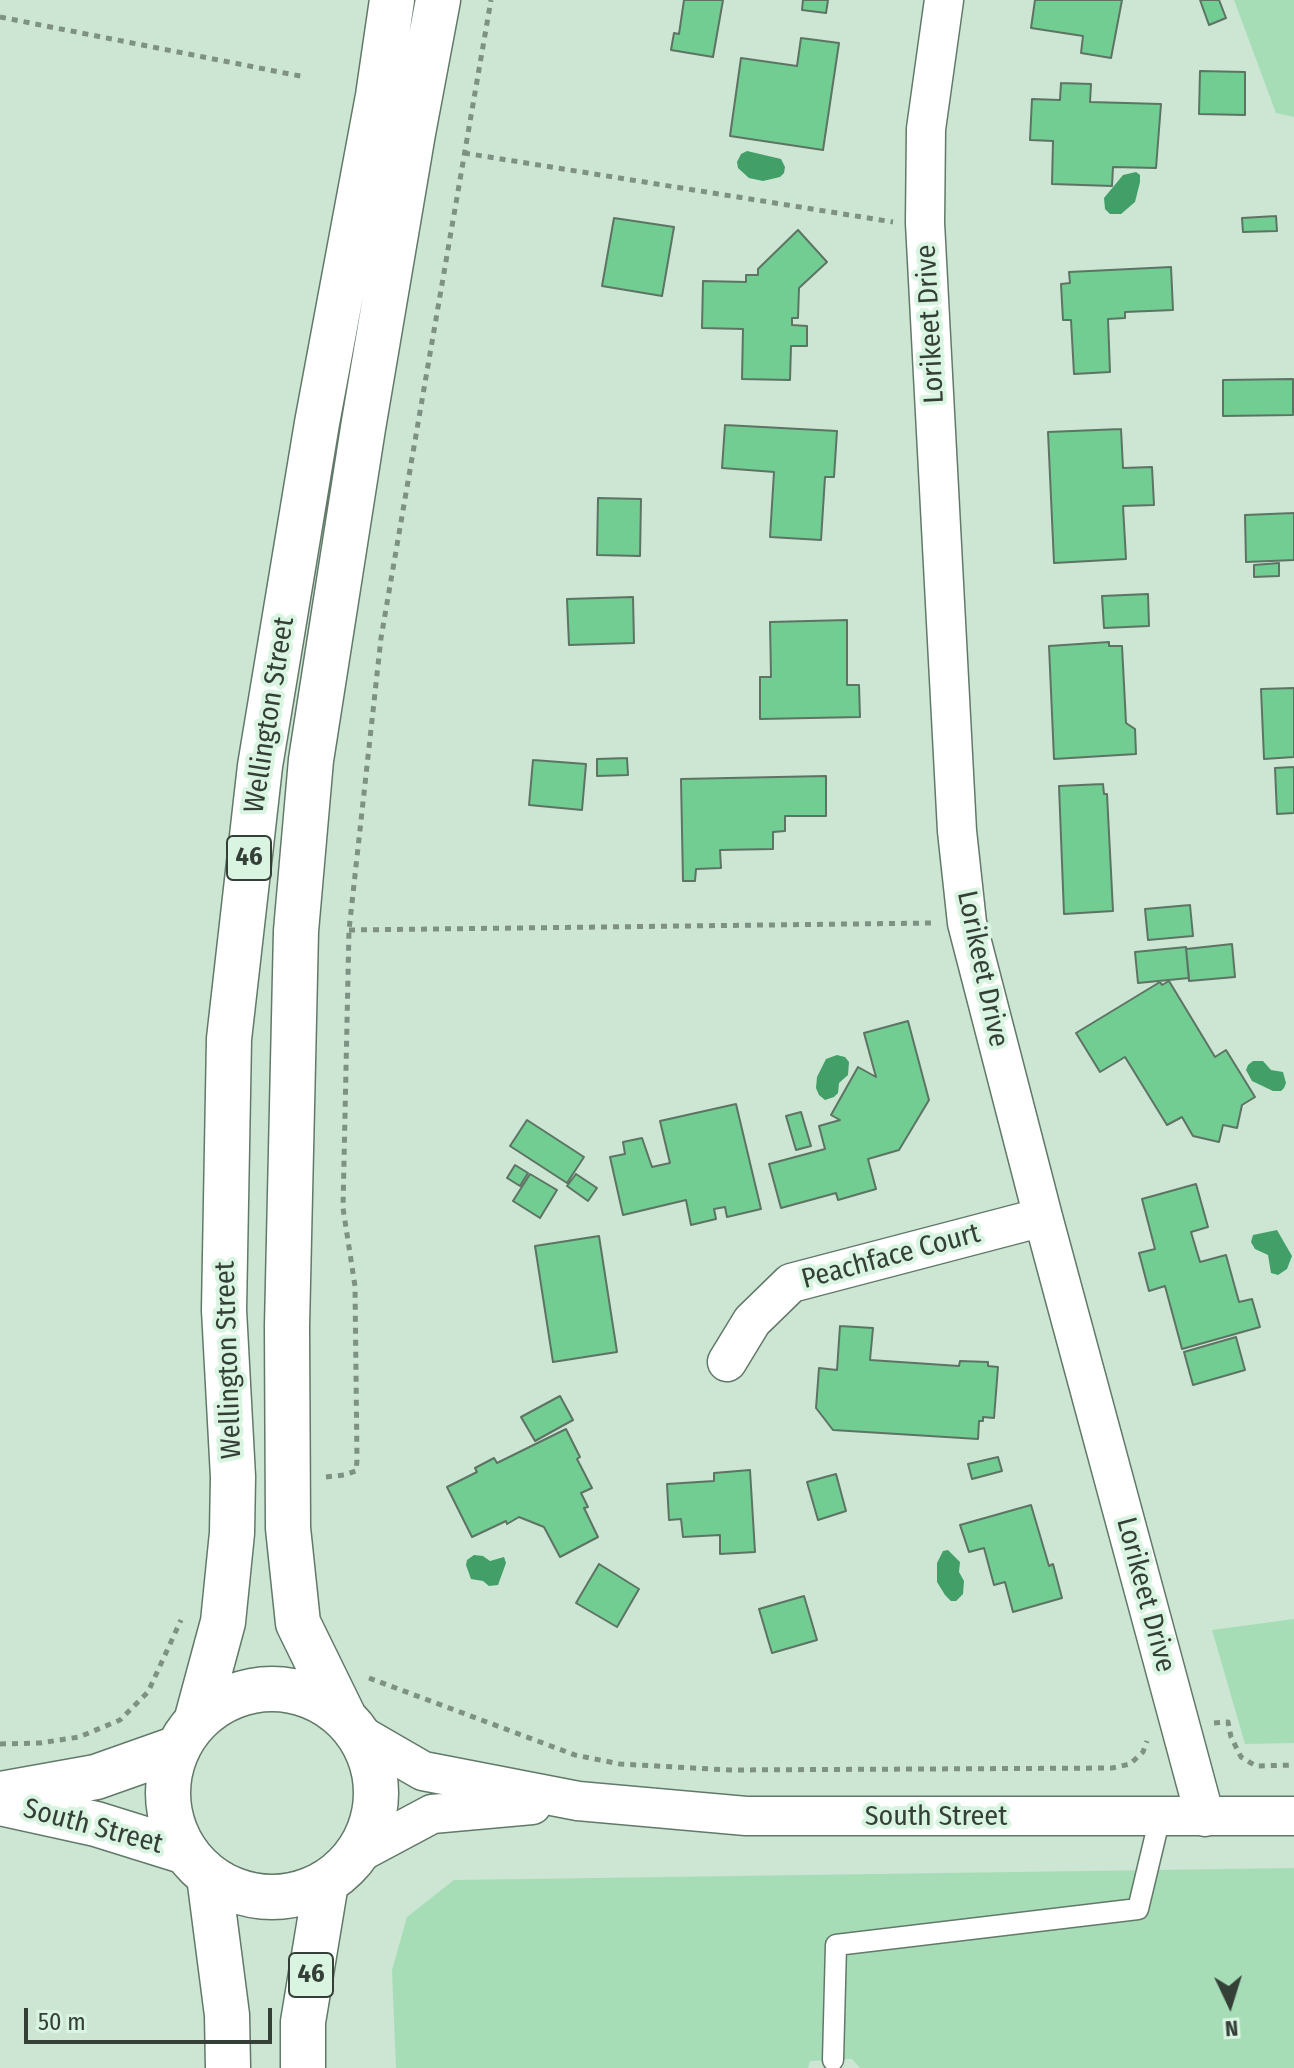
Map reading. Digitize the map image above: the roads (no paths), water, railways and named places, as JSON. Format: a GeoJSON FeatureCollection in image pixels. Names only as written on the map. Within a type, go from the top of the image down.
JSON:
{"type":"FeatureCollection","features":[{"type":"Feature","properties":{"kind":"main road","name":"Wellington Street"},"geometry":{"type":"LineString","coordinates":[[228,2068],[227,2015],[197,1864],[170,1818],[168,1782],[187,1735],[223,1622],[232,1533],[233,1477],[224,1310],[229,1039],[258,781],[317,423],[378,96],[392,0]]}},
{"type":"Feature","properties":{"kind":"main road","name":"Wellington Street"},"geometry":{"type":"LineString","coordinates":[[197,1864],[229,1888],[265,1897],[292,1896],[326,1883],[359,1853],[377,1803],[374,1767],[298,1623],[288,1528],[287,1326],[296,931],[316,730],[363,428],[438,0]]}},
{"type":"Feature","properties":{"kind":"main road"},"geometry":{"type":"LineString","coordinates":[[187,1735],[225,1700],[260,1689],[291,1690],[325,1702],[351,1725]]}},
{"type":"Feature","properties":{"kind":"main road","name":"South Street"},"geometry":{"type":"LineString","coordinates":[[0,1794],[96,1777],[187,1735]]}},
{"type":"Feature","properties":{"kind":"main road","name":"South Street"},"geometry":{"type":"LineString","coordinates":[[0,1803],[96,1824],[197,1864]]}},
{"type":"Feature","properties":{"kind":"main road","name":"46"},"geometry":{"type":"LineString","coordinates":[[303,2068],[303,2022],[326,1883]]}},
{"type":"Feature","properties":{"kind":"street","name":"Lorikeet Drive"},"geometry":{"type":"LineString","coordinates":[[944,0],[926,129],[925,223],[957,831],[967,923],[1205,1817]]}},
{"type":"Feature","properties":{"kind":"street","name":"Peachface Court"},"geometry":{"type":"LineString","coordinates":[[727,1362],[752,1321],[791,1283],[1043,1217]]}},
{"type":"Feature","properties":{"kind":"street","name":"South Street"},"geometry":{"type":"LineString","coordinates":[[351,1725],[423,1771],[578,1801],[746,1816],[1294,1816]]}},
{"type":"Feature","properties":{"kind":"street","name":"South Street"},"geometry":{"type":"LineString","coordinates":[[359,1853],[432,1814],[578,1801]]}},
{"type":"Feature","properties":{"kind":"lane"},"geometry":{"type":"LineString","coordinates":[[833,2060],[836,1945],[1138,1909],[1160,1817]]}}]}
